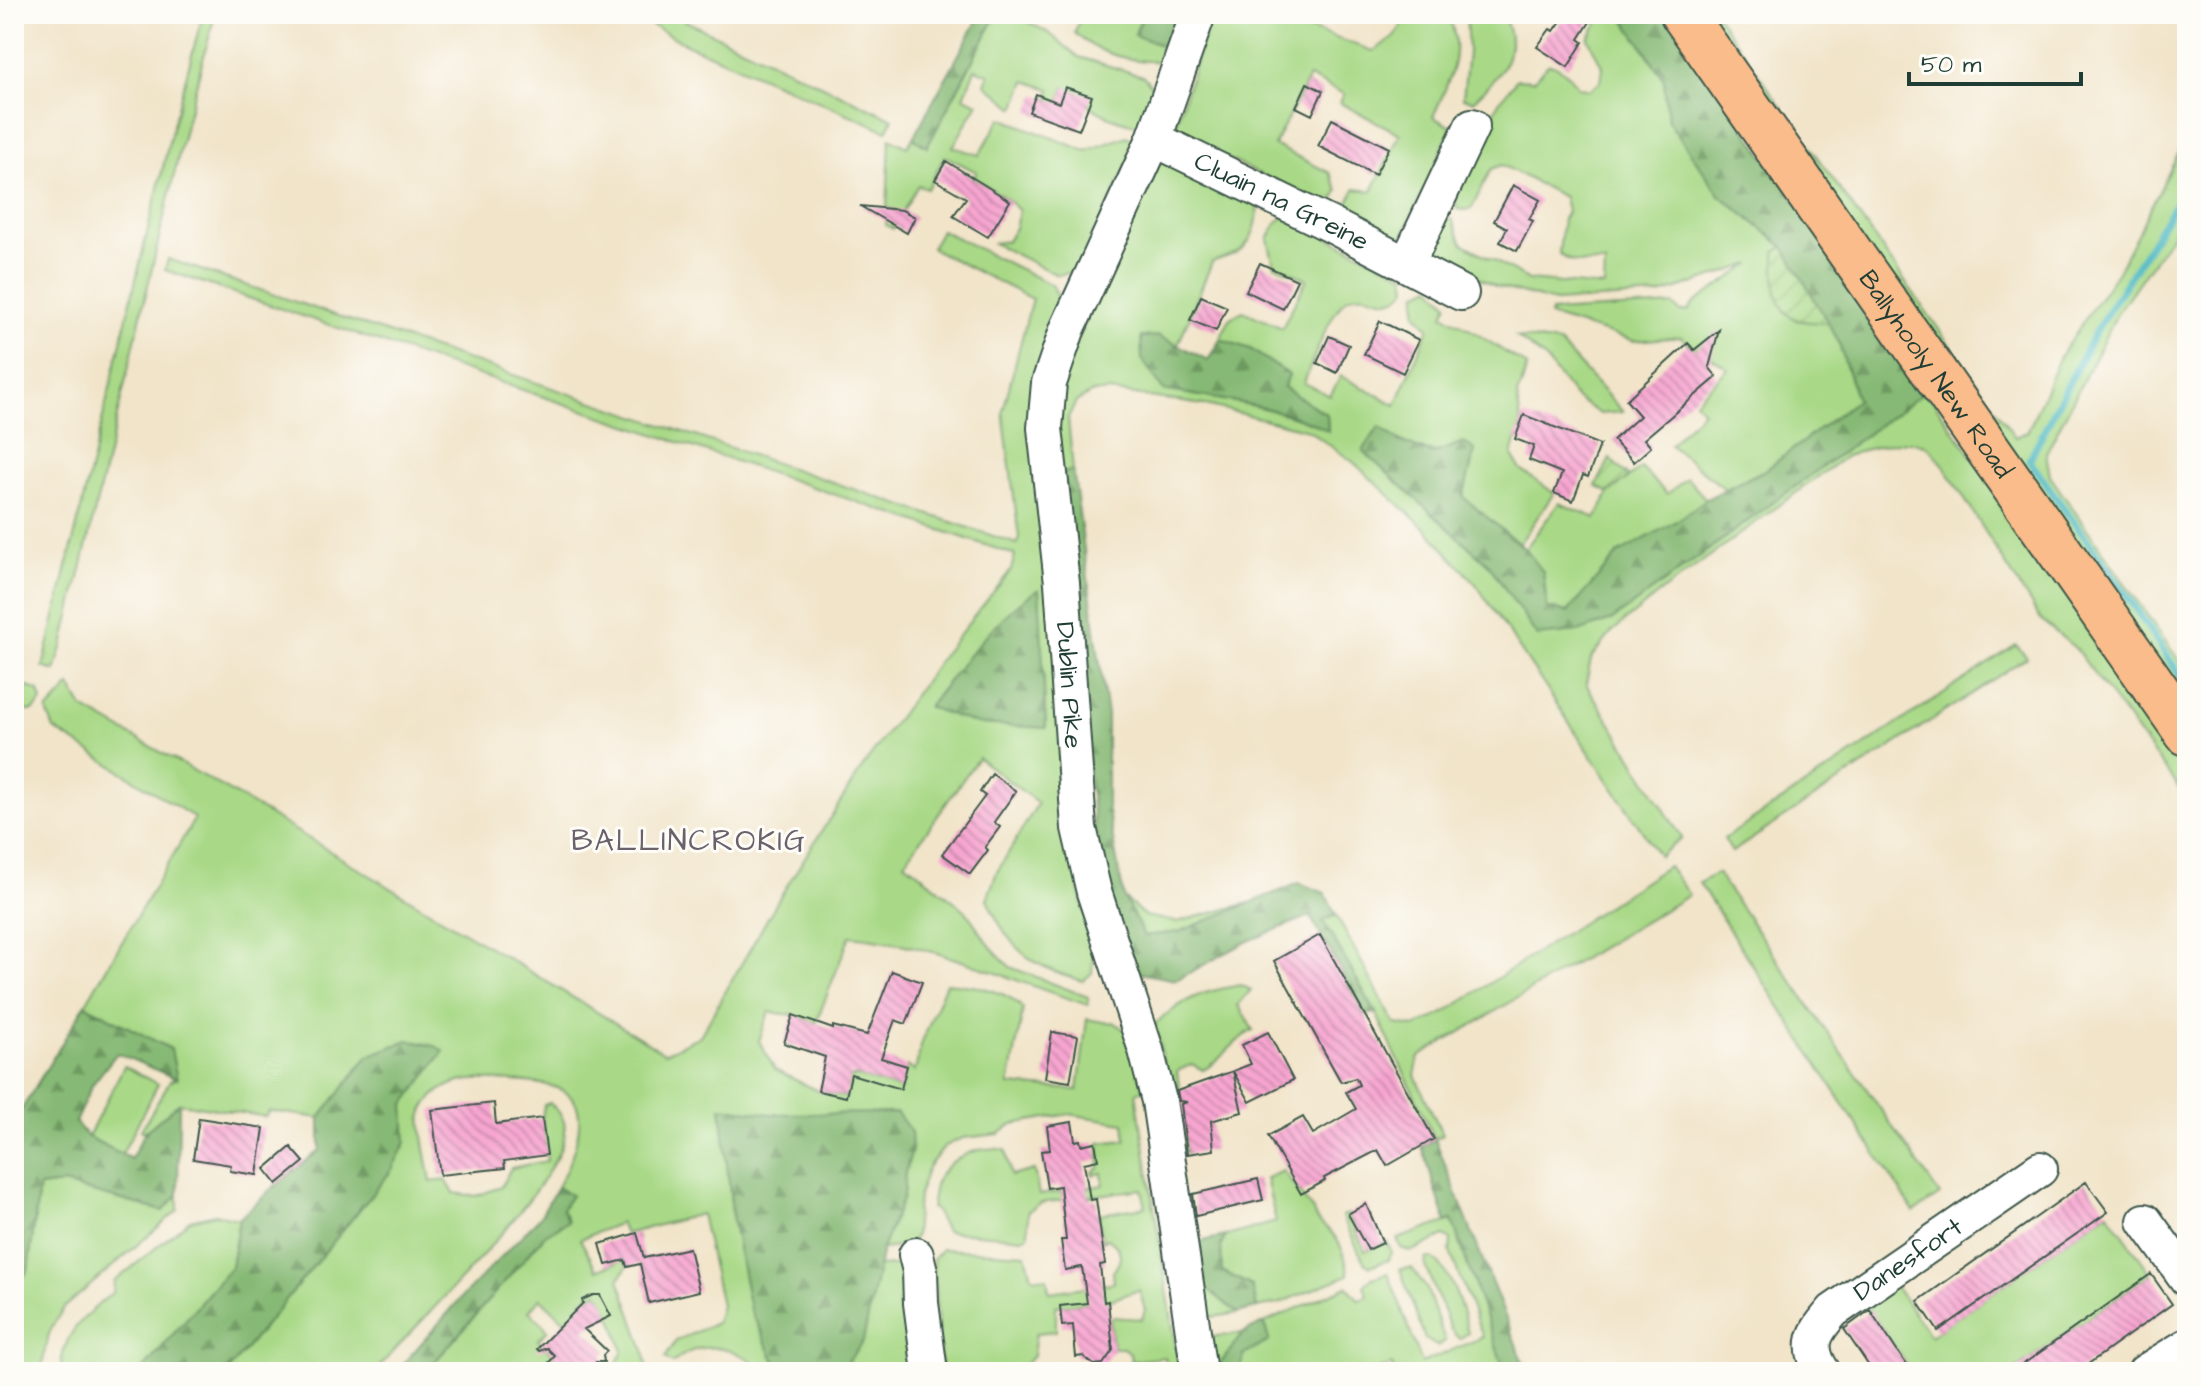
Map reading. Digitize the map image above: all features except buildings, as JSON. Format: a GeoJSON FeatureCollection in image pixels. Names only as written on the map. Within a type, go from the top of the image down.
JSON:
{"type":"FeatureCollection","features":[{"type":"Feature","properties":{"kind":"main road","name":"Ballyhooly New Road"},"geometry":{"type":"LineString","coordinates":[[1683,14],[2187,733]]}},
{"type":"Feature","properties":{"kind":"street","name":"Dublin Pike"},"geometry":{"type":"LineString","coordinates":[[1198,14],[1154,139],[1067,330],[1049,383],[1045,428],[1062,583],[1079,828],[1094,892],[1146,1050],[1159,1101],[1199,1372]]}},
{"type":"Feature","properties":{"kind":"street"},"geometry":{"type":"LineString","coordinates":[[1407,264],[1472,126]]}},
{"type":"Feature","properties":{"kind":"street","name":"Cluain na Greine"},"geometry":{"type":"LineString","coordinates":[[1154,139],[1329,224],[1461,293]]}},
{"type":"Feature","properties":{"kind":"street","name":"Danesfort"},"geometry":{"type":"LineString","coordinates":[[1823,1372],[1817,1364],[1815,1331],[1833,1311],[2040,1169]]}},
{"type":"Feature","properties":{"kind":"street"},"geometry":{"type":"LineString","coordinates":[[2145,1221],[2187,1279]]}},
{"type":"Feature","properties":{"kind":"street"},"geometry":{"type":"LineString","coordinates":[[916,1255],[930,1372]]}},
{"type":"Feature","properties":{"kind":"street"},"geometry":{"type":"LineString","coordinates":[[2145,1372],[2187,1346]]}},
{"type":"Feature","properties":{"kind":"green space"},"geometry":{"type":"Polygon","coordinates":[[[203,14],[215,14],[55,671],[43,667],[175,117],[203,14]]]}},
{"type":"Feature","properties":{"kind":"green space"},"geometry":{"type":"Polygon","coordinates":[[[631,14],[671,14],[893,119],[887,131],[686,44],[631,14]]]}},
{"type":"Feature","properties":{"kind":"green space"},"geometry":{"type":"Polygon","coordinates":[[[981,14],[997,14],[927,147],[913,138],[981,14]]]}},
{"type":"Feature","properties":{"kind":"green space"},"geometry":{"type":"Polygon","coordinates":[[[997,14],[1017,16],[1049,33],[1079,57],[1143,76],[1151,85],[1152,95],[1140,125],[1100,112],[1065,87],[1059,103],[1048,99],[1050,89],[1026,81],[1015,108],[985,84],[989,74],[975,69],[964,97],[978,103],[953,147],[979,155],[1001,118],[1086,151],[1127,136],[1137,143],[1079,271],[1057,275],[993,243],[1007,241],[1015,228],[1019,211],[1010,201],[973,177],[977,172],[945,156],[927,189],[918,185],[893,229],[886,225],[886,219],[894,210],[887,208],[890,138],[907,147],[913,138],[927,147],[997,14]]]}},
{"type":"Feature","properties":{"kind":"green space"},"geometry":{"type":"Polygon","coordinates":[[[1081,14],[1144,14],[1134,35],[1171,49],[1166,61],[1130,59],[1094,47],[1075,33],[1081,14]]]}},
{"type":"Feature","properties":{"kind":"green space"},"geometry":{"type":"Polygon","coordinates":[[[1144,14],[1184,14],[1171,49],[1134,35],[1144,14]]]}},
{"type":"Feature","properties":{"kind":"green space"},"geometry":{"type":"Polygon","coordinates":[[[1211,14],[1277,14],[1276,17],[1373,51],[1395,37],[1408,14],[1448,14],[1453,28],[1455,54],[1449,79],[1433,117],[1452,127],[1401,240],[1342,213],[1355,189],[1372,191],[1400,134],[1340,103],[1344,94],[1309,77],[1274,145],[1330,173],[1338,191],[1329,207],[1190,141],[1176,124],[1211,14]]]}},
{"type":"Feature","properties":{"kind":"green space"},"geometry":{"type":"Polygon","coordinates":[[[1466,14],[1502,14],[1510,40],[1506,62],[1500,72],[1473,101],[1463,98],[1468,52],[1466,14]]]}},
{"type":"Feature","properties":{"kind":"green space"},"geometry":{"type":"Polygon","coordinates":[[[1603,14],[1621,14],[1664,79],[1668,121],[1721,196],[1784,247],[1775,252],[1796,320],[1828,323],[1838,340],[1857,400],[1767,469],[1725,489],[1670,445],[1703,411],[1695,401],[1728,369],[1681,337],[1634,341],[1550,316],[1551,312],[1674,305],[1680,312],[1688,311],[1694,303],[1751,264],[1659,295],[1555,302],[1495,286],[1426,251],[1440,219],[1452,219],[1462,243],[1529,280],[1604,287],[1605,263],[1574,262],[1559,253],[1563,219],[1567,212],[1564,197],[1502,165],[1491,169],[1472,208],[1457,209],[1454,190],[1499,102],[1517,79],[1534,80],[1548,64],[1561,69],[1578,87],[1589,90],[1601,81],[1603,68],[1588,38],[1603,14]]]}},
{"type":"Feature","properties":{"kind":"green space"},"geometry":{"type":"Polygon","coordinates":[[[1621,14],[1666,14],[1926,391],[1612,620],[1578,632],[1537,636],[1489,565],[1363,451],[1379,427],[1399,441],[1433,454],[1463,442],[1475,450],[1463,497],[1525,549],[1543,572],[1547,608],[1568,612],[1618,554],[1680,519],[1706,499],[1767,469],[1857,400],[1838,340],[1784,247],[1721,196],[1668,121],[1664,79],[1621,14]]]}},
{"type":"Feature","properties":{"kind":"green space"},"geometry":{"type":"Polygon","coordinates":[[[1696,14],[1716,14],[2015,437],[2028,431],[2060,356],[2118,271],[2187,137],[2187,213],[2118,312],[2046,453],[2050,476],[2187,672],[2187,713],[1696,14]]]}},
{"type":"Feature","properties":{"kind":"green space"},"geometry":{"type":"Polygon","coordinates":[[[1159,160],[1256,203],[1257,209],[1254,230],[1243,248],[1212,262],[1178,345],[1159,336],[1163,390],[1268,409],[1328,430],[1327,414],[1283,387],[1289,375],[1250,349],[1220,339],[1230,318],[1243,311],[1282,328],[1307,279],[1274,265],[1268,239],[1277,222],[1285,216],[1405,275],[1407,288],[1392,299],[1364,295],[1348,298],[1329,324],[1304,383],[1330,396],[1341,376],[1396,405],[1429,328],[1416,313],[1417,293],[1431,286],[1448,304],[1443,315],[1527,366],[1517,394],[1521,424],[1512,455],[1521,470],[1554,493],[1519,544],[1463,497],[1475,450],[1424,450],[1404,443],[1379,427],[1363,451],[1489,565],[1537,636],[1612,620],[1926,391],[2187,761],[2187,799],[2075,648],[2041,620],[1942,463],[1929,448],[1899,442],[1846,456],[1657,595],[1613,631],[1591,659],[1586,684],[1682,838],[1659,856],[1476,584],[1427,530],[1352,461],[1308,430],[1210,406],[1109,391],[1091,393],[1076,402],[1068,418],[1073,470],[1059,475],[1056,432],[1067,364],[1159,160]]]}},
{"type":"Feature","properties":{"kind":"green space"},"geometry":{"type":"Polygon","coordinates":[[[941,230],[1052,285],[1060,300],[1044,345],[1079,887],[1094,949],[1092,973],[1083,981],[1035,962],[1013,944],[996,917],[987,899],[997,872],[1038,803],[978,758],[905,862],[965,910],[991,947],[1010,967],[1088,997],[1088,1005],[941,954],[850,936],[816,1023],[793,1015],[769,1012],[759,1041],[775,1070],[818,1091],[845,1097],[850,1078],[856,1076],[901,1089],[907,1066],[915,1071],[922,1042],[946,983],[998,993],[1023,1009],[1009,1085],[1078,1090],[1087,1019],[1114,1022],[1127,1032],[1144,1090],[1136,1093],[1180,1372],[1168,1372],[1165,1357],[1131,1361],[1130,1354],[1123,1348],[1113,1348],[1110,1317],[1142,1319],[1145,1310],[1139,1290],[1108,1301],[1056,1306],[1056,1331],[1036,1333],[1033,1356],[1022,1368],[950,1372],[941,1367],[933,1259],[942,1249],[1026,1254],[1032,1277],[1047,1278],[1049,1292],[1114,1283],[1113,1272],[1120,1253],[1112,1242],[1107,1239],[1102,1241],[1098,1214],[1146,1207],[1142,1189],[1041,1203],[1028,1211],[1028,1235],[1023,1238],[946,1231],[931,1208],[941,1174],[965,1154],[996,1149],[1006,1150],[1011,1176],[1034,1170],[1039,1195],[1104,1185],[1102,1173],[1093,1175],[1100,1167],[1099,1143],[1126,1140],[1124,1123],[1069,1114],[1013,1124],[999,1134],[963,1138],[945,1146],[928,1167],[918,1196],[915,1237],[905,1246],[882,1249],[903,1197],[905,1173],[912,1150],[771,1114],[722,1108],[733,1222],[750,1309],[780,1372],[766,1372],[744,1357],[720,1348],[696,1350],[673,1363],[665,1358],[676,1341],[716,1323],[721,1305],[701,1214],[625,1234],[620,1223],[580,1239],[597,1270],[625,1259],[627,1267],[619,1279],[644,1350],[648,1372],[612,1372],[623,1351],[613,1320],[598,1292],[582,1300],[589,1315],[565,1321],[540,1298],[529,1311],[548,1330],[538,1340],[555,1356],[547,1372],[426,1372],[545,1235],[568,1221],[562,1209],[571,1195],[557,1187],[578,1135],[577,1108],[571,1097],[560,1089],[543,1084],[481,1080],[458,1082],[447,1087],[433,1097],[423,1110],[421,1120],[431,1182],[446,1180],[454,1193],[476,1196],[501,1187],[511,1168],[547,1161],[542,1118],[544,1105],[550,1103],[565,1124],[559,1152],[541,1183],[485,1253],[375,1372],[227,1372],[391,1171],[405,1142],[404,1105],[368,1056],[320,1118],[269,1111],[267,1117],[179,1103],[145,1132],[141,1130],[170,1081],[177,1078],[105,1014],[85,1005],[195,818],[54,729],[47,711],[70,686],[83,708],[238,796],[665,1053],[700,1036],[781,895],[862,768],[943,655],[1011,570],[1015,555],[165,270],[168,259],[1017,544],[1019,537],[1003,411],[1032,299],[931,248],[941,230]],[[1039,589],[1007,613],[928,706],[1046,728],[1039,589]]]}},
{"type":"Feature","properties":{"kind":"green space"},"geometry":{"type":"Polygon","coordinates":[[[1784,247],[1828,323],[1795,319],[1782,307],[1776,289],[1775,252],[1784,247]]]}},
{"type":"Feature","properties":{"kind":"green space"},"geometry":{"type":"Polygon","coordinates":[[[1159,336],[1208,360],[1220,339],[1250,349],[1289,375],[1284,387],[1327,415],[1328,431],[1270,410],[1163,390],[1142,359],[1141,337],[1159,336]]]}},
{"type":"Feature","properties":{"kind":"green space"},"geometry":{"type":"Polygon","coordinates":[[[1517,337],[1559,343],[1623,412],[1600,414],[1576,398],[1544,358],[1517,337]]]}},
{"type":"Feature","properties":{"kind":"green space"},"geometry":{"type":"Polygon","coordinates":[[[1610,459],[1629,477],[1609,493],[1596,486],[1610,459]]]}},
{"type":"Feature","properties":{"kind":"green space"},"geometry":{"type":"Polygon","coordinates":[[[1641,468],[1667,494],[1687,478],[1706,499],[1680,519],[1618,554],[1569,612],[1547,608],[1543,572],[1525,549],[1559,503],[1596,518],[1609,493],[1641,468]]]}},
{"type":"Feature","properties":{"kind":"green space"},"geometry":{"type":"Polygon","coordinates":[[[1073,470],[1107,715],[1107,807],[1124,898],[1144,936],[1179,932],[1299,883],[1325,893],[1336,915],[1323,921],[1376,1013],[1365,1015],[1310,916],[1246,942],[1176,980],[1140,973],[1132,967],[1099,876],[1059,475],[1073,470]]]}},
{"type":"Feature","properties":{"kind":"green space"},"geometry":{"type":"Polygon","coordinates":[[[1039,589],[1046,728],[977,724],[928,707],[1007,613],[1039,589]]]}},
{"type":"Feature","properties":{"kind":"green space"},"geometry":{"type":"Polygon","coordinates":[[[2016,645],[2027,657],[1732,852],[1724,839],[2016,645]]]}},
{"type":"Feature","properties":{"kind":"green space"},"geometry":{"type":"Polygon","coordinates":[[[14,682],[39,691],[42,702],[33,711],[21,711],[14,715],[14,682]]]}},
{"type":"Feature","properties":{"kind":"green space"},"geometry":{"type":"Polygon","coordinates":[[[1668,866],[1689,895],[1419,1057],[1415,1076],[1443,1135],[1435,1139],[1376,1013],[1322,920],[1336,915],[1395,1024],[1416,1027],[1446,1012],[1668,866]]]}},
{"type":"Feature","properties":{"kind":"green space"},"geometry":{"type":"Polygon","coordinates":[[[1717,873],[1940,1195],[1914,1212],[1699,883],[1717,873]]]}},
{"type":"Feature","properties":{"kind":"green space"},"geometry":{"type":"Polygon","coordinates":[[[1124,898],[1145,916],[1177,922],[1249,903],[1179,932],[1144,936],[1124,898]]]}},
{"type":"Feature","properties":{"kind":"green space"},"geometry":{"type":"Polygon","coordinates":[[[1241,985],[1251,990],[1238,1005],[1253,1030],[1203,1070],[1192,1064],[1177,1071],[1187,1154],[1182,1150],[1155,1024],[1195,997],[1241,985]]]}},
{"type":"Feature","properties":{"kind":"green space"},"geometry":{"type":"Polygon","coordinates":[[[85,1005],[171,1049],[177,1079],[117,1053],[92,1085],[75,1122],[88,1137],[131,1159],[145,1132],[179,1103],[178,1195],[163,1211],[63,1184],[39,1187],[28,1271],[14,1287],[14,1122],[85,1005]]]}},
{"type":"Feature","properties":{"kind":"green space"},"geometry":{"type":"Polygon","coordinates":[[[408,1040],[444,1051],[404,1105],[406,1142],[391,1171],[227,1372],[141,1372],[231,1267],[239,1219],[320,1150],[320,1118],[368,1056],[408,1040]]]}},
{"type":"Feature","properties":{"kind":"green space"},"geometry":{"type":"Polygon","coordinates":[[[124,1066],[158,1084],[122,1154],[88,1137],[124,1066]]]}},
{"type":"Feature","properties":{"kind":"green space"},"geometry":{"type":"Polygon","coordinates":[[[721,1107],[771,1114],[897,1113],[911,1132],[912,1150],[905,1173],[903,1197],[882,1249],[863,1341],[840,1372],[780,1372],[750,1309],[733,1222],[721,1107]]]}},
{"type":"Feature","properties":{"kind":"green space"},"geometry":{"type":"Polygon","coordinates":[[[1435,1139],[1527,1372],[1505,1372],[1452,1220],[1446,1222],[1422,1146],[1435,1139]]]}},
{"type":"Feature","properties":{"kind":"green space"},"geometry":{"type":"Polygon","coordinates":[[[1283,1171],[1317,1220],[1337,1240],[1345,1257],[1348,1275],[1278,1304],[1257,1308],[1251,1286],[1222,1271],[1221,1245],[1226,1236],[1276,1222],[1266,1178],[1283,1171]]]}},
{"type":"Feature","properties":{"kind":"green space"},"geometry":{"type":"Polygon","coordinates":[[[63,1184],[162,1211],[178,1195],[178,1210],[65,1307],[48,1337],[42,1372],[14,1372],[14,1287],[28,1270],[39,1187],[63,1184]]]}},
{"type":"Feature","properties":{"kind":"green space"},"geometry":{"type":"Polygon","coordinates":[[[557,1187],[571,1195],[562,1209],[568,1221],[545,1235],[426,1372],[396,1372],[462,1297],[540,1217],[557,1187]]]}},
{"type":"Feature","properties":{"kind":"green space"},"geometry":{"type":"Polygon","coordinates":[[[2108,1212],[2151,1274],[2012,1372],[1912,1372],[1863,1301],[1892,1282],[1930,1336],[2108,1212]]]}},
{"type":"Feature","properties":{"kind":"green space"},"geometry":{"type":"Polygon","coordinates":[[[215,1214],[239,1219],[231,1267],[141,1372],[60,1372],[70,1335],[113,1292],[114,1282],[190,1220],[215,1214]]]}},
{"type":"Feature","properties":{"kind":"green space"},"geometry":{"type":"Polygon","coordinates":[[[1348,1214],[1365,1251],[1387,1242],[1391,1251],[1389,1260],[1370,1266],[1365,1264],[1342,1216],[1348,1214]]]}},
{"type":"Feature","properties":{"kind":"green space"},"geometry":{"type":"Polygon","coordinates":[[[1452,1220],[1505,1372],[1395,1372],[1392,1365],[1371,1372],[1240,1372],[1243,1355],[1269,1341],[1264,1323],[1347,1286],[1359,1300],[1368,1296],[1364,1285],[1372,1278],[1388,1273],[1422,1363],[1483,1337],[1450,1252],[1451,1240],[1444,1236],[1410,1252],[1401,1248],[1397,1239],[1452,1220]]]}},
{"type":"Feature","properties":{"kind":"green space"},"geometry":{"type":"Polygon","coordinates":[[[1226,1236],[1221,1245],[1222,1271],[1252,1286],[1257,1308],[1238,1313],[1206,1288],[1201,1288],[1194,1243],[1226,1236]]]}},
{"type":"Feature","properties":{"kind":"green space"},"geometry":{"type":"Polygon","coordinates":[[[1427,1258],[1435,1260],[1442,1267],[1454,1288],[1468,1333],[1459,1339],[1451,1330],[1425,1266],[1427,1258]]]}},
{"type":"Feature","properties":{"kind":"green space"},"geometry":{"type":"Polygon","coordinates":[[[878,1266],[902,1266],[922,1372],[840,1372],[863,1341],[878,1266]]]}},
{"type":"Feature","properties":{"kind":"green space"},"geometry":{"type":"Polygon","coordinates":[[[1412,1268],[1427,1289],[1445,1341],[1437,1346],[1425,1339],[1400,1269],[1412,1268]]]}},
{"type":"Feature","properties":{"kind":"green space"},"geometry":{"type":"Polygon","coordinates":[[[1201,1288],[1206,1288],[1238,1313],[1206,1318],[1201,1288]]]}},
{"type":"Feature","properties":{"kind":"green space"},"geometry":{"type":"Polygon","coordinates":[[[1264,1323],[1269,1341],[1244,1355],[1240,1372],[1216,1372],[1215,1366],[1220,1364],[1243,1333],[1264,1323]]]}},
{"type":"Feature","properties":{"kind":"green space"},"geometry":{"type":"Polygon","coordinates":[[[1243,1333],[1220,1364],[1215,1366],[1216,1372],[1211,1372],[1209,1337],[1243,1333]]]}},
{"type":"Feature","properties":{"kind":"waterway"},"geometry":{"type":"LineString","coordinates":[[2187,185],[2094,334],[2029,460],[2123,590],[2187,686]]}},
{"type":"Feature","properties":{"kind":"district","name":"BALLINCROKIG"},"geometry":{"type":"Point","coordinates":[689,841]}}]}
